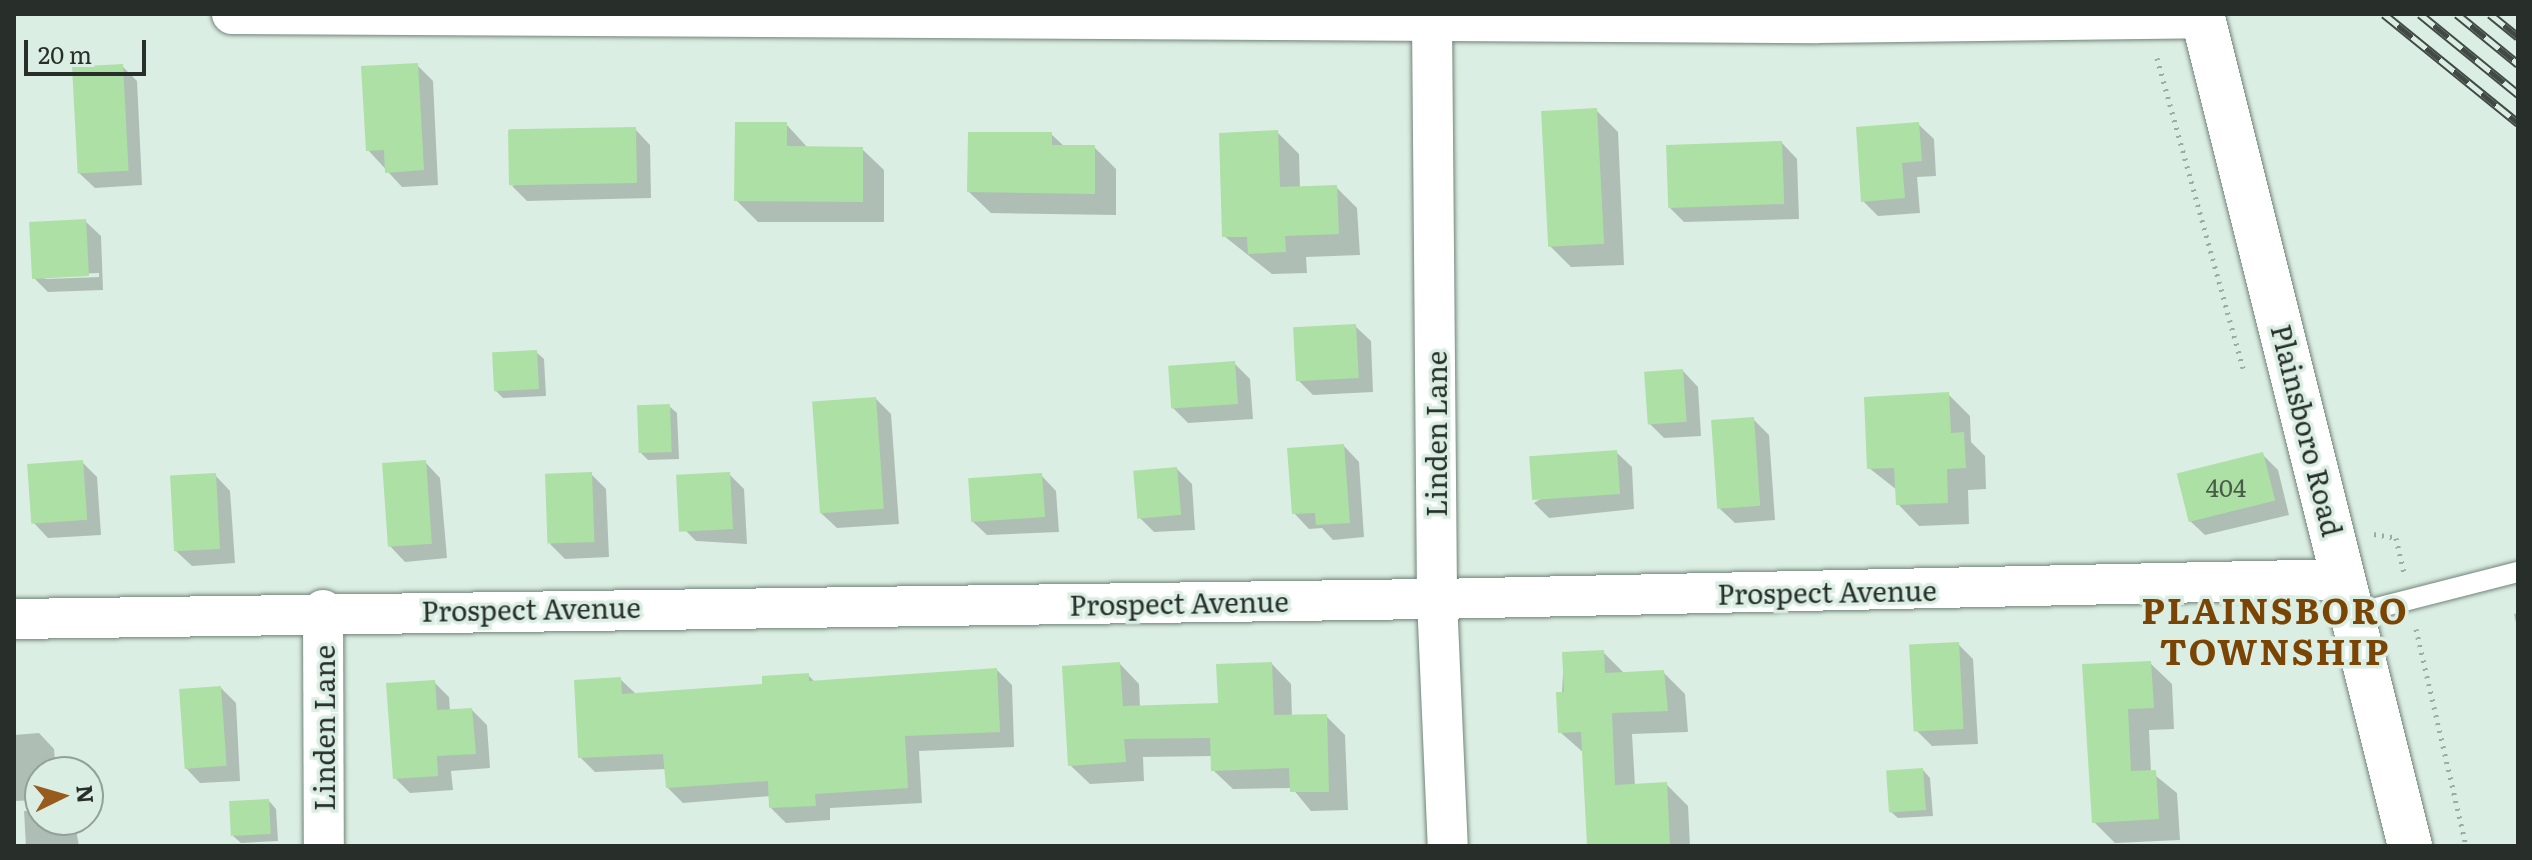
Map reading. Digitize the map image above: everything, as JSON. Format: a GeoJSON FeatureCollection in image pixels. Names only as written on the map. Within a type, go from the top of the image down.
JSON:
{"type":"FeatureCollection","features":[{"type":"Feature","properties":{"kind":"street"},"geometry":{"type":"LineString","coordinates":[[232,14],[1818,23],[2202,16]]}},
{"type":"Feature","properties":{"kind":"street","name":"Plainsboro Road"},"geometry":{"type":"LineString","coordinates":[[2202,16],[2410,846]]}},
{"type":"Feature","properties":{"kind":"street","name":"Linden Lane"},"geometry":{"type":"LineString","coordinates":[[1448,846],[1437,599],[1456,19]]}},
{"type":"Feature","properties":{"kind":"street","name":"Prospect Avenue"},"geometry":{"type":"LineString","coordinates":[[14,619],[323,610],[1437,599],[2349,596]]}},
{"type":"Feature","properties":{"kind":"street","name":"Linden Lane"},"geometry":{"type":"LineString","coordinates":[[323,610],[324,846]]}},
{"type":"Feature","properties":{"kind":"lane"},"geometry":{"type":"LineString","coordinates":[[2349,596],[2518,572]]}},
{"type":"Feature","properties":{"kind":"building"},"geometry":{"type":"Polygon","coordinates":[[[418,63],[424,170],[385,173],[384,150],[366,151],[361,66],[418,63]]]}},
{"type":"Feature","properties":{"kind":"building"},"geometry":{"type":"Polygon","coordinates":[[[123,64],[129,171],[78,174],[72,67],[123,64]]]}},
{"type":"Feature","properties":{"kind":"building"},"geometry":{"type":"Polygon","coordinates":[[[1597,108],[1604,244],[1548,247],[1541,111],[1597,108]]]}},
{"type":"Feature","properties":{"kind":"building"},"geometry":{"type":"Polygon","coordinates":[[[735,122],[787,122],[787,146],[863,147],[863,202],[734,201],[735,122]]]}},
{"type":"Feature","properties":{"kind":"building"},"geometry":{"type":"Polygon","coordinates":[[[1919,122],[1922,161],[1902,163],[1905,198],[1861,202],[1856,127],[1919,122]]]}},
{"type":"Feature","properties":{"kind":"building"},"geometry":{"type":"Polygon","coordinates":[[[636,127],[637,183],[509,185],[508,129],[636,127]]]}},
{"type":"Feature","properties":{"kind":"building"},"geometry":{"type":"Polygon","coordinates":[[[1278,130],[1280,187],[1337,185],[1339,234],[1285,236],[1286,252],[1248,254],[1247,237],[1222,237],[1219,133],[1278,130]]]}},
{"type":"Feature","properties":{"kind":"building"},"geometry":{"type":"Polygon","coordinates":[[[968,132],[1052,132],[1052,145],[1095,145],[1095,194],[967,192],[968,132]]]}},
{"type":"Feature","properties":{"kind":"building"},"geometry":{"type":"Polygon","coordinates":[[[1782,141],[1784,204],[1668,208],[1666,145],[1782,141]]]}},
{"type":"Feature","properties":{"kind":"building"},"geometry":{"type":"Polygon","coordinates":[[[86,219],[89,276],[32,279],[29,222],[86,219]]]}},
{"type":"Feature","properties":{"kind":"building"},"geometry":{"type":"Polygon","coordinates":[[[1356,324],[1359,378],[1296,381],[1293,327],[1356,324]]]}},
{"type":"Feature","properties":{"kind":"building"},"geometry":{"type":"Polygon","coordinates":[[[537,350],[539,389],[494,391],[492,352],[537,350]]]}},
{"type":"Feature","properties":{"kind":"building"},"geometry":{"type":"Polygon","coordinates":[[[1235,361],[1238,404],[1171,409],[1168,366],[1235,361]]]}},
{"type":"Feature","properties":{"kind":"building"},"geometry":{"type":"Polygon","coordinates":[[[1683,369],[1687,422],[1648,425],[1644,372],[1683,369]]]}},
{"type":"Feature","properties":{"kind":"building"},"geometry":{"type":"Polygon","coordinates":[[[1949,392],[1951,433],[1964,432],[1966,468],[1947,469],[1948,503],[1896,505],[1894,468],[1867,469],[1864,397],[1949,392]]]}},
{"type":"Feature","properties":{"kind":"building"},"geometry":{"type":"Polygon","coordinates":[[[876,397],[884,509],[820,513],[812,401],[876,397]]]}},
{"type":"Feature","properties":{"kind":"building"},"geometry":{"type":"Polygon","coordinates":[[[670,404],[672,452],[639,453],[637,405],[670,404]]]}},
{"type":"Feature","properties":{"kind":"building"},"geometry":{"type":"Polygon","coordinates":[[[1754,417],[1760,506],[1717,509],[1711,420],[1754,417]]]}},
{"type":"Feature","properties":{"kind":"building"},"geometry":{"type":"Polygon","coordinates":[[[1344,444],[1350,523],[1316,525],[1315,513],[1292,514],[1287,448],[1344,444]]]}},
{"type":"Feature","properties":{"kind":"building"},"geometry":{"type":"Polygon","coordinates":[[[1617,450],[1620,494],[1532,500],[1529,456],[1617,450]]]}},
{"type":"Feature","properties":{"kind":"building"},"geometry":{"type":"Polygon","coordinates":[[[2263,452],[2275,501],[2189,522],[2177,474],[2263,452]]]}},
{"type":"Feature","properties":{"kind":"building"},"geometry":{"type":"Polygon","coordinates":[[[83,460],[87,520],[31,524],[27,464],[83,460]]]}},
{"type":"Feature","properties":{"kind":"building"},"geometry":{"type":"Polygon","coordinates":[[[426,460],[432,544],[388,547],[382,463],[426,460]]]}},
{"type":"Feature","properties":{"kind":"building"},"geometry":{"type":"Polygon","coordinates":[[[1177,467],[1181,515],[1137,519],[1133,471],[1177,467]]]}},
{"type":"Feature","properties":{"kind":"building"},"geometry":{"type":"Polygon","coordinates":[[[592,472],[594,542],[547,544],[545,474],[592,472]]]}},
{"type":"Feature","properties":{"kind":"building"},"geometry":{"type":"Polygon","coordinates":[[[730,472],[733,529],[679,532],[676,475],[730,472]]]}},
{"type":"Feature","properties":{"kind":"building"},"geometry":{"type":"Polygon","coordinates":[[[216,473],[220,549],[174,551],[170,475],[216,473]]]}},
{"type":"Feature","properties":{"kind":"building"},"geometry":{"type":"Polygon","coordinates":[[[1042,473],[1045,517],[971,522],[968,478],[1042,473]]]}},
{"type":"Feature","properties":{"kind":"building"},"geometry":{"type":"Polygon","coordinates":[[[1959,642],[1964,729],[1914,731],[1909,645],[1959,642]]]}},
{"type":"Feature","properties":{"kind":"building"},"geometry":{"type":"Polygon","coordinates":[[[1604,650],[1605,673],[1664,670],[1668,711],[1612,713],[1615,785],[1667,782],[1670,846],[1587,846],[1581,732],[1558,733],[1556,692],[1564,692],[1562,652],[1604,650]]]}},
{"type":"Feature","properties":{"kind":"building"},"geometry":{"type":"Polygon","coordinates":[[[2151,661],[2154,708],[2128,709],[2131,771],[2156,770],[2159,819],[2092,823],[2082,664],[2151,661]]]}},
{"type":"Feature","properties":{"kind":"building"},"geometry":{"type":"Polygon","coordinates":[[[1120,662],[1123,706],[1218,703],[1216,664],[1272,662],[1274,715],[1327,714],[1329,792],[1290,792],[1289,768],[1211,771],[1210,738],[1124,739],[1126,762],[1068,766],[1062,666],[1120,662]]]}},
{"type":"Feature","properties":{"kind":"building"},"geometry":{"type":"Polygon","coordinates":[[[997,668],[1000,732],[905,736],[908,788],[815,794],[816,806],[769,808],[768,781],[666,788],[663,754],[578,758],[574,680],[621,677],[622,694],[762,684],[762,676],[809,673],[809,681],[997,668]]]}},
{"type":"Feature","properties":{"kind":"building"},"geometry":{"type":"Polygon","coordinates":[[[435,680],[437,710],[472,708],[476,754],[437,756],[438,776],[393,779],[386,683],[435,680]]]}},
{"type":"Feature","properties":{"kind":"building"},"geometry":{"type":"Polygon","coordinates":[[[221,686],[227,766],[185,769],[179,689],[221,686]]]}},
{"type":"Feature","properties":{"kind":"building"},"geometry":{"type":"Polygon","coordinates":[[[1923,768],[1926,810],[1889,812],[1886,771],[1923,768]]]}},
{"type":"Feature","properties":{"kind":"building"},"geometry":{"type":"Polygon","coordinates":[[[269,799],[271,834],[231,836],[229,801],[269,799]]]}},
{"type":"Feature","properties":{"kind":"railway"},"geometry":{"type":"LineString","coordinates":[[2384,14],[2518,123]]}},
{"type":"Feature","properties":{"kind":"railway"},"geometry":{"type":"LineString","coordinates":[[2420,14],[2518,94]]}},
{"type":"Feature","properties":{"kind":"railway"},"geometry":{"type":"LineString","coordinates":[[2457,14],[2518,64]]}},
{"type":"Feature","properties":{"kind":"railway"},"geometry":{"type":"LineString","coordinates":[[2490,14],[2518,37]]}},
{"type":"Feature","properties":{"kind":"district","name":"PLAINSBORO TOWNSHIP"},"geometry":{"type":"Point","coordinates":[2275,628]}}]}
